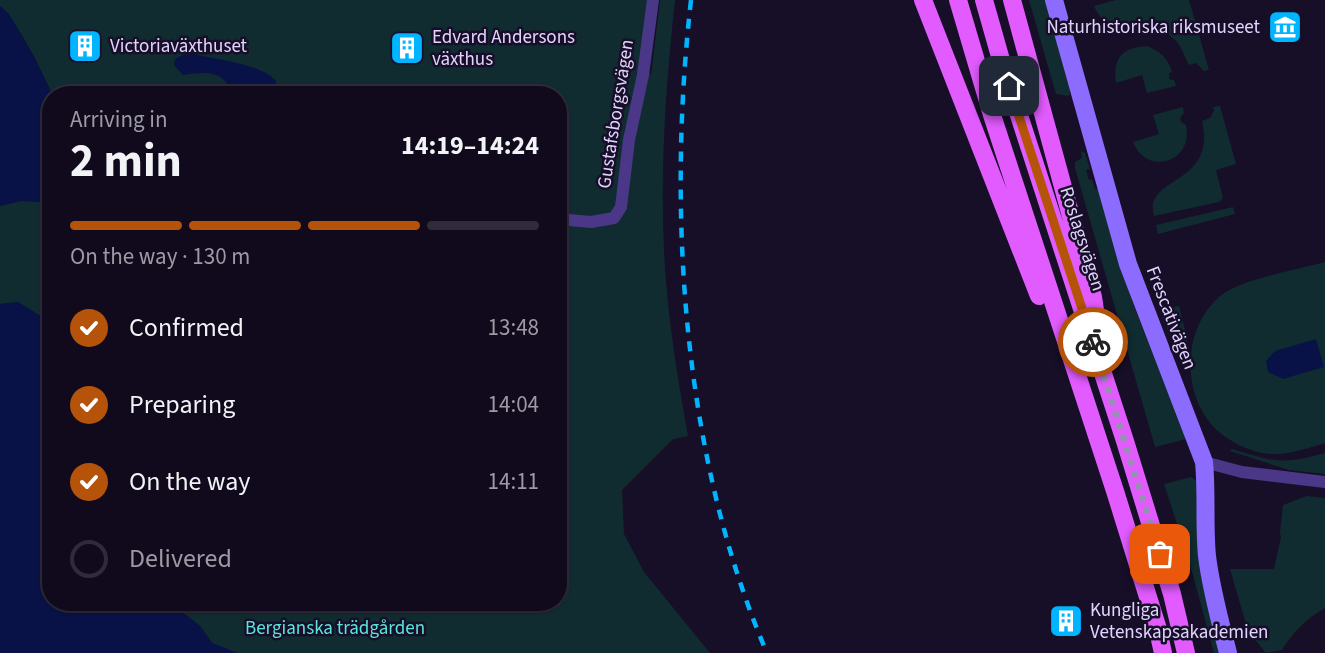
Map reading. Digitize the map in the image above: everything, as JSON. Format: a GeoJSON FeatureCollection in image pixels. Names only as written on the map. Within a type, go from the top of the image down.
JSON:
{"type":"FeatureCollection","features":[{"type":"Feature","properties":{"kind":"main road"},"geometry":{"type":"LineString","coordinates":[[923,0],[1049,320],[1073,364]]}},
{"type":"Feature","properties":{"kind":"main road"},"geometry":{"type":"LineString","coordinates":[[958,0],[992,116],[1157,626],[1161,653]]}},
{"type":"Feature","properties":{"kind":"main road","name":"Roslagsvägen"},"geometry":{"type":"LineString","coordinates":[[984,0],[1167,577],[1186,653]]}},
{"type":"Feature","properties":{"kind":"main road"},"geometry":{"type":"LineString","coordinates":[[1012,0],[1093,297],[1109,392]]}},
{"type":"Feature","properties":{"kind":"street","name":"Gustafsborgsvägen"},"geometry":{"type":"LineString","coordinates":[[567,220],[591,222],[614,218],[621,207],[629,140],[643,75],[653,0]]}},
{"type":"Feature","properties":{"kind":"street","name":"Frescativägen"},"geometry":{"type":"LineString","coordinates":[[1054,0],[1128,264],[1204,461],[1207,552],[1211,583],[1228,653]]}},
{"type":"Feature","properties":{"kind":"street"},"geometry":{"type":"LineString","coordinates":[[1204,461],[1242,472],[1325,482]]}},
{"type":"Feature","properties":{"kind":"green space","name":"Bergianska trädgården"},"geometry":{"type":"Polygon","coordinates":[[[0,0],[648,0],[640,60],[651,75],[660,0],[675,0],[665,125],[663,220],[670,321],[688,436],[673,439],[622,490],[624,534],[644,572],[710,653],[237,653],[212,643],[200,626],[181,611],[567,611],[567,86],[48,86],[22,36],[0,6],[0,0]]]}},
{"type":"Feature","properties":{"kind":"green space"},"geometry":{"type":"Polygon","coordinates":[[[1029,0],[1046,0],[1070,91],[1069,96],[1056,94],[1029,0]]]}},
{"type":"Feature","properties":{"kind":"green space"},"geometry":{"type":"Polygon","coordinates":[[[1116,0],[1189,0],[1209,70],[1204,71],[1196,63],[1189,65],[1178,43],[1164,32],[1109,22],[1101,17],[1094,6],[1116,0]]]}},
{"type":"Feature","properties":{"kind":"green space"},"geometry":{"type":"Polygon","coordinates":[[[1147,46],[1166,59],[1172,72],[1169,73],[1169,79],[1174,80],[1176,86],[1147,93],[1142,75],[1116,83],[1116,67],[1121,55],[1131,49],[1147,46]]]}},
{"type":"Feature","properties":{"kind":"green space"},"geometry":{"type":"Polygon","coordinates":[[[1220,106],[1236,164],[1216,170],[1223,198],[1219,202],[1154,216],[1154,203],[1159,193],[1191,169],[1199,158],[1204,142],[1202,121],[1210,118],[1213,107],[1220,106]]]}},
{"type":"Feature","properties":{"kind":"green space"},"geometry":{"type":"Polygon","coordinates":[[[1183,107],[1184,113],[1180,118],[1186,125],[1187,138],[1176,156],[1158,162],[1140,153],[1133,142],[1159,134],[1153,115],[1183,107]]]}},
{"type":"Feature","properties":{"kind":"green space"},"geometry":{"type":"Polygon","coordinates":[[[1081,151],[1085,153],[1090,169],[1086,170],[1089,180],[1092,179],[1095,189],[1099,189],[1132,301],[1186,439],[1155,447],[1075,168],[1075,162],[1082,158],[1081,151]]]}},
{"type":"Feature","properties":{"kind":"green space"},"geometry":{"type":"Polygon","coordinates":[[[21,201],[42,202],[42,317],[18,302],[0,304],[0,206],[21,201]]]}},
{"type":"Feature","properties":{"kind":"green space"},"geometry":{"type":"Polygon","coordinates":[[[1233,207],[1235,214],[1158,234],[1156,225],[1233,207]]]}},
{"type":"Feature","properties":{"kind":"green space"},"geometry":{"type":"Polygon","coordinates":[[[1325,262],[1325,443],[1278,454],[1245,448],[1219,432],[1198,402],[1190,365],[1198,327],[1207,311],[1228,291],[1254,280],[1325,262]]]}},
{"type":"Feature","properties":{"kind":"green space"},"geometry":{"type":"Polygon","coordinates":[[[1179,306],[1187,339],[1186,366],[1183,367],[1162,317],[1165,309],[1179,306]]]}},
{"type":"Feature","properties":{"kind":"green space"},"geometry":{"type":"Polygon","coordinates":[[[1232,449],[1278,460],[1325,453],[1325,474],[1289,470],[1230,451],[1232,449]]]}},
{"type":"Feature","properties":{"kind":"green space"},"geometry":{"type":"Polygon","coordinates":[[[1191,477],[1197,481],[1222,653],[1214,653],[1188,557],[1164,484],[1191,477]]]}},
{"type":"Feature","properties":{"kind":"green space"},"geometry":{"type":"Polygon","coordinates":[[[1307,496],[1325,498],[1325,608],[1300,626],[1282,650],[1266,653],[1248,631],[1230,569],[1274,569],[1281,537],[1283,505],[1307,496]]]}},
{"type":"Feature","properties":{"kind":"shaded area"},"geometry":{"type":"Polygon","coordinates":[[[0,6],[9,14],[48,86],[42,86],[42,202],[21,201],[0,206],[0,6]]]}},
{"type":"Feature","properties":{"kind":"shaded area"},"geometry":{"type":"Polygon","coordinates":[[[193,54],[260,70],[276,81],[276,86],[229,86],[213,74],[183,75],[174,65],[175,59],[193,54]]]}},
{"type":"Feature","properties":{"kind":"shaded area"},"geometry":{"type":"Polygon","coordinates":[[[18,302],[42,317],[42,611],[181,611],[200,626],[212,643],[237,653],[0,653],[0,304],[18,302]]]}},
{"type":"Feature","properties":{"kind":"shaded area"},"geometry":{"type":"Polygon","coordinates":[[[1316,339],[1324,367],[1283,379],[1268,372],[1266,361],[1275,351],[1316,339]]]}},
{"type":"Feature","properties":{"kind":"railway"},"geometry":{"type":"LineString","coordinates":[[691,0],[681,163],[682,247],[688,332],[699,415],[716,498],[738,577],[767,653]]}},
{"type":"Feature","properties":{"kind":"way so far"},"geometry":{"type":"LineString","coordinates":[[1093,342],[1160,554]]}},
{"type":"Feature","properties":{"kind":"place","name":"Naturhistoriska riksmuseet"},"geometry":{"type":"Point","coordinates":[1285,27]}},
{"type":"Feature","properties":{"kind":"place","name":"Victoriaväxthuset"},"geometry":{"type":"Point","coordinates":[85,46]}},
{"type":"Feature","properties":{"kind":"place","name":"Edvard Andersons växthus"},"geometry":{"type":"Point","coordinates":[407,48]}},
{"type":"Feature","properties":{"kind":"place","name":"Kungliga Vetenskapsakademien"},"geometry":{"type":"Point","coordinates":[1066,621]}},
{"type":"Feature","properties":{"kind":"route"},"geometry":{"type":"LineString","coordinates":[[1009,86],[1093,342]]}}]}
